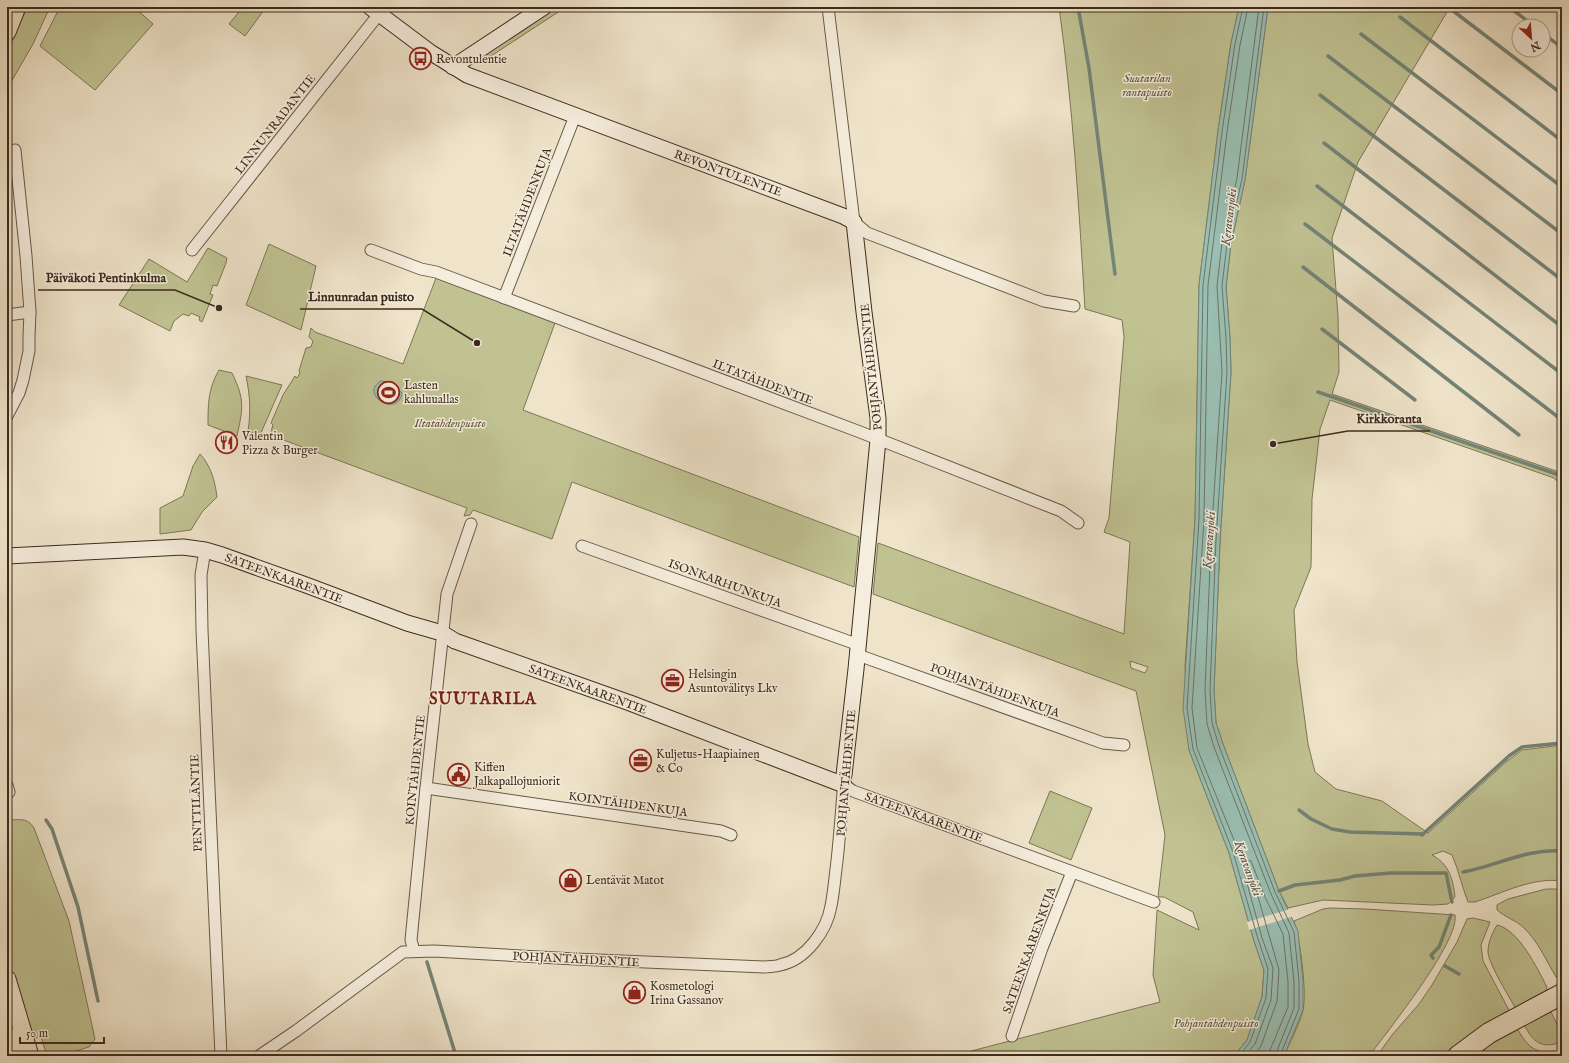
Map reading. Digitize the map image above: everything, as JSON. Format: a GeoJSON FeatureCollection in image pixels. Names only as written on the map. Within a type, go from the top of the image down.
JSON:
{"type":"FeatureCollection","features":[{"type":"Feature","properties":{"kind":"highway"},"geometry":{"type":"LineString","coordinates":[[1458,1056],[1489,1034],[1517,1018],[1562,996]]}},
{"type":"Feature","properties":{"kind":"main road"},"geometry":{"type":"LineString","coordinates":[[7,32],[17,7]]}},
{"type":"Feature","properties":{"kind":"main road"},"geometry":{"type":"LineString","coordinates":[[7,979],[30,1056]]}},
{"type":"Feature","properties":{"kind":"main road"},"geometry":{"type":"LineString","coordinates":[[7,1035],[13,1056]]}},
{"type":"Feature","properties":{"kind":"street"},"geometry":{"type":"LineString","coordinates":[[453,67],[544,7]]}},
{"type":"Feature","properties":{"kind":"street","name":"POHJANTÄHDENTIE"},"geometry":{"type":"LineString","coordinates":[[259,1056],[403,952],[414,951],[765,967],[780,965],[798,957],[818,937],[826,924],[831,907],[840,837],[844,780],[878,440],[878,418],[828,7]]}},
{"type":"Feature","properties":{"kind":"street","name":"REVONTULENTIE"},"geometry":{"type":"LineString","coordinates":[[375,10],[430,52],[467,75],[843,216],[854,222],[868,233],[1044,302],[1074,306]]}},
{"type":"Feature","properties":{"kind":"street","name":"LINNUNRADANTIE"},"geometry":{"type":"LineString","coordinates":[[192,250],[375,10]]}},
{"type":"Feature","properties":{"kind":"street","name":"ILTATÄHDENKUJA"},"geometry":{"type":"LineString","coordinates":[[504,298],[575,116]]}},
{"type":"Feature","properties":{"kind":"street"},"geometry":{"type":"LineString","coordinates":[[7,416],[19,393],[29,351],[30,312],[15,150]]}},
{"type":"Feature","properties":{"kind":"street","name":"ILTATÄHDENTIE"},"geometry":{"type":"LineString","coordinates":[[371,250],[421,269],[436,272],[878,440],[1061,511],[1078,523]]}},
{"type":"Feature","properties":{"kind":"street"},"geometry":{"type":"LineString","coordinates":[[7,315],[30,312]]}},
{"type":"Feature","properties":{"kind":"street","name":"KOINTÄHDENTIE"},"geometry":{"type":"LineString","coordinates":[[414,951],[411,940],[447,594],[471,524]]}},
{"type":"Feature","properties":{"kind":"street","name":"ISONKARHUNKUJA"},"geometry":{"type":"LineString","coordinates":[[582,546],[858,650]]}},
{"type":"Feature","properties":{"kind":"street","name":"SATEENKAARENTIE"},"geometry":{"type":"LineString","coordinates":[[7,556],[183,547],[206,550],[306,585],[407,623],[442,633],[455,642],[844,780],[853,791],[1154,902]]}},
{"type":"Feature","properties":{"kind":"street","name":"PENTTILÄNTIE"},"geometry":{"type":"LineString","coordinates":[[206,550],[201,575],[202,630],[222,1056]]}},
{"type":"Feature","properties":{"kind":"street","name":"POHJANTÄHDENKUJA"},"geometry":{"type":"LineString","coordinates":[[858,650],[1103,743],[1124,745]]}},
{"type":"Feature","properties":{"kind":"street","name":"KOINTÄHDENKUJA"},"geometry":{"type":"LineString","coordinates":[[426,788],[721,831],[731,835]]}},
{"type":"Feature","properties":{"kind":"street","name":"SATEENKAARENKUJA"},"geometry":{"type":"LineString","coordinates":[[1012,1036],[1042,948],[1072,872]]}},
{"type":"Feature","properties":{"kind":"green space"},"geometry":{"type":"Polygon","coordinates":[[[27,7],[50,7],[33,44],[7,89],[7,53],[27,7]]]}},
{"type":"Feature","properties":{"kind":"green space"},"geometry":{"type":"Polygon","coordinates":[[[60,7],[134,7],[153,24],[95,90],[40,46],[60,7]]]}},
{"type":"Feature","properties":{"kind":"green space"},"geometry":{"type":"Polygon","coordinates":[[[243,7],[260,7],[264,10],[245,36],[229,24],[243,7]]]}},
{"type":"Feature","properties":{"kind":"green space"},"geometry":{"type":"Polygon","coordinates":[[[555,7],[566,7],[491,56],[477,63],[476,62],[476,59],[555,7]]]}},
{"type":"Feature","properties":{"kind":"green space","name":"Suutarilan rantapuisto"},"geometry":{"type":"Polygon","coordinates":[[[1059,7],[1239,7],[1231,43],[1218,131],[1199,285],[1195,519],[1185,666],[1189,750],[1229,853],[1254,941],[1264,970],[1262,997],[1247,1040],[1234,1056],[952,1056],[1160,1002],[1153,975],[1157,910],[1199,930],[1193,912],[1164,897],[1158,897],[1165,835],[1136,691],[873,594],[878,543],[1124,634],[1130,542],[1104,532],[1109,518],[1124,337],[1122,320],[1085,309],[1075,158],[1059,7]],[[1130,661],[1131,668],[1145,673],[1148,667],[1130,661]]]}},
{"type":"Feature","properties":{"kind":"green space"},"geometry":{"type":"Polygon","coordinates":[[[1268,7],[1450,7],[1358,162],[1332,238],[1338,316],[1339,372],[1332,394],[1562,473],[1562,486],[1554,478],[1330,400],[1320,429],[1312,499],[1311,567],[1294,610],[1297,662],[1308,744],[1315,772],[1336,789],[1382,801],[1428,833],[1506,762],[1522,750],[1562,745],[1562,881],[1540,881],[1507,890],[1475,902],[1468,902],[1452,855],[1443,851],[1432,855],[1446,867],[1453,884],[1455,897],[1448,904],[1433,905],[1323,900],[1288,908],[1279,891],[1223,744],[1216,723],[1214,690],[1220,541],[1231,372],[1226,287],[1231,244],[1245,180],[1268,7]]]}},
{"type":"Feature","properties":{"kind":"green space"},"geometry":{"type":"Polygon","coordinates":[[[269,244],[316,266],[301,330],[246,305],[269,244]]]}},
{"type":"Feature","properties":{"kind":"green space"},"geometry":{"type":"Polygon","coordinates":[[[208,248],[227,258],[217,286],[213,285],[210,294],[213,295],[202,322],[199,320],[200,317],[191,313],[189,316],[183,314],[174,321],[170,331],[119,305],[149,259],[187,282],[208,248]]]}},
{"type":"Feature","properties":{"kind":"green space","name":"Iltatähdenpuisto"},"geometry":{"type":"Polygon","coordinates":[[[436,278],[555,323],[523,410],[859,537],[854,587],[572,482],[552,539],[473,510],[470,515],[464,516],[467,508],[270,435],[273,425],[271,423],[283,395],[295,376],[297,378],[300,373],[299,371],[306,348],[311,347],[313,341],[309,337],[311,328],[315,332],[403,364],[436,278]]]}},
{"type":"Feature","properties":{"kind":"green space"},"geometry":{"type":"Polygon","coordinates":[[[219,370],[232,373],[241,397],[241,418],[237,436],[208,425],[209,397],[215,377],[219,370]]]}},
{"type":"Feature","properties":{"kind":"green space"},"geometry":{"type":"Polygon","coordinates":[[[246,376],[282,385],[260,435],[248,431],[250,403],[246,376]]]}},
{"type":"Feature","properties":{"kind":"green space"},"geometry":{"type":"Polygon","coordinates":[[[200,454],[212,474],[217,497],[202,512],[191,530],[160,534],[160,508],[183,496],[193,466],[200,454]]]}},
{"type":"Feature","properties":{"kind":"green space"},"geometry":{"type":"Polygon","coordinates":[[[1050,791],[1092,808],[1071,860],[1029,843],[1050,791]]]}},
{"type":"Feature","properties":{"kind":"green space"},"geometry":{"type":"Polygon","coordinates":[[[7,820],[26,821],[29,822],[34,828],[69,921],[95,1039],[89,1047],[59,1056],[47,1056],[41,1037],[36,1038],[24,1016],[7,957],[7,820]]]}},
{"type":"Feature","properties":{"kind":"green space"},"geometry":{"type":"Polygon","coordinates":[[[1546,889],[1562,889],[1562,978],[1556,977],[1528,932],[1497,910],[1497,905],[1508,899],[1546,889]]]}},
{"type":"Feature","properties":{"kind":"green space"},"geometry":{"type":"Polygon","coordinates":[[[1330,908],[1455,915],[1453,928],[1435,965],[1369,1056],[1284,1056],[1299,1021],[1304,1002],[1302,966],[1294,921],[1323,909],[1330,908]]]}},
{"type":"Feature","properties":{"kind":"green space"},"geometry":{"type":"Polygon","coordinates":[[[1473,918],[1490,922],[1481,945],[1483,961],[1511,1014],[1468,1040],[1447,1056],[1377,1056],[1392,1035],[1419,1004],[1457,942],[1467,919],[1473,918]]]}},
{"type":"Feature","properties":{"kind":"green space"},"geometry":{"type":"Polygon","coordinates":[[[1497,925],[1505,928],[1520,942],[1533,960],[1547,987],[1545,994],[1517,1011],[1489,958],[1489,945],[1497,925]]]}},
{"type":"Feature","properties":{"kind":"green space"},"geometry":{"type":"Polygon","coordinates":[[[1550,1010],[1562,1034],[1562,1042],[1549,1045],[1539,1043],[1535,1040],[1527,1031],[1524,1024],[1550,1010]]]}},
{"type":"Feature","properties":{"kind":"green space"},"geometry":{"type":"Polygon","coordinates":[[[1517,1028],[1531,1047],[1541,1051],[1554,1051],[1555,1053],[1549,1056],[1470,1056],[1493,1040],[1517,1028]]]}},
{"type":"Feature","properties":{"kind":"water","name":"Keravanjoki"},"geometry":{"type":"Polygon","coordinates":[[[1239,7],[1268,7],[1245,180],[1231,244],[1226,287],[1231,372],[1220,541],[1214,690],[1216,723],[1223,744],[1279,891],[1298,931],[1303,981],[1303,1010],[1284,1056],[1234,1056],[1247,1040],[1262,997],[1264,970],[1254,941],[1229,853],[1189,750],[1183,708],[1195,519],[1199,285],[1218,131],[1231,43],[1239,7]]]}},
{"type":"Feature","properties":{"kind":"water","name":"Lasten kahluuallas"},"geometry":{"type":"Polygon","coordinates":[[[381,381],[390,383],[402,393],[399,400],[394,404],[381,402],[376,397],[374,392],[375,386],[381,381]]]}},
{"type":"Feature","properties":{"kind":"pier"},"geometry":{"type":"Polygon","coordinates":[[[1290,909],[1294,916],[1249,930],[1247,922],[1290,909]]]}},
{"type":"Feature","properties":{"kind":"waterway"},"geometry":{"type":"LineString","coordinates":[[1078,7],[1089,68],[1115,274]]}},
{"type":"Feature","properties":{"kind":"waterway"},"geometry":{"type":"LineString","coordinates":[[1448,7],[1562,94]]}},
{"type":"Feature","properties":{"kind":"waterway"},"geometry":{"type":"LineString","coordinates":[[1509,7],[1523,18]]}},
{"type":"Feature","properties":{"kind":"waterway"},"geometry":{"type":"LineString","coordinates":[[1400,17],[1562,141]]}},
{"type":"Feature","properties":{"kind":"waterway"},"geometry":{"type":"LineString","coordinates":[[1361,34],[1562,187]]}},
{"type":"Feature","properties":{"kind":"waterway"},"geometry":{"type":"LineString","coordinates":[[1551,39],[1562,48]]}},
{"type":"Feature","properties":{"kind":"waterway"},"geometry":{"type":"LineString","coordinates":[[1328,56],[1562,234]]}},
{"type":"Feature","properties":{"kind":"waterway"},"geometry":{"type":"LineString","coordinates":[[1320,95],[1562,280]]}},
{"type":"Feature","properties":{"kind":"waterway"},"geometry":{"type":"LineString","coordinates":[[1324,143],[1562,327]]}},
{"type":"Feature","properties":{"kind":"waterway"},"geometry":{"type":"LineString","coordinates":[[1317,186],[1562,374]]}},
{"type":"Feature","properties":{"kind":"waterway"},"geometry":{"type":"LineString","coordinates":[[1305,224],[1562,420]]}},
{"type":"Feature","properties":{"kind":"waterway"},"geometry":{"type":"LineString","coordinates":[[1303,267],[1519,435]]}},
{"type":"Feature","properties":{"kind":"waterway"},"geometry":{"type":"LineString","coordinates":[[1322,329],[1415,400]]}},
{"type":"Feature","properties":{"kind":"waterway"},"geometry":{"type":"LineString","coordinates":[[1318,392],[1562,476]]}},
{"type":"Feature","properties":{"kind":"waterway"},"geometry":{"type":"LineString","coordinates":[[1422,835],[1509,756],[1522,747],[1562,743]]}},
{"type":"Feature","properties":{"kind":"waterway"},"geometry":{"type":"LineString","coordinates":[[1299,810],[1311,819],[1332,829],[1350,832],[1423,834]]}},
{"type":"Feature","properties":{"kind":"waterway"},"geometry":{"type":"LineString","coordinates":[[46,820],[52,829],[78,907],[98,1001]]}},
{"type":"Feature","properties":{"kind":"waterway"},"geometry":{"type":"LineString","coordinates":[[1463,872],[1537,852],[1562,851]]}},
{"type":"Feature","properties":{"kind":"waterway"},"geometry":{"type":"LineString","coordinates":[[1279,891],[1295,885],[1340,880],[1355,876],[1391,873],[1446,873],[1452,902]]}},
{"type":"Feature","properties":{"kind":"waterway"},"geometry":{"type":"LineString","coordinates":[[1433,958],[1431,955],[1439,947],[1451,915]]}},
{"type":"Feature","properties":{"kind":"waterway"},"geometry":{"type":"LineString","coordinates":[[427,962],[456,1056]]}},
{"type":"Feature","properties":{"kind":"waterway"},"geometry":{"type":"LineString","coordinates":[[1445,966],[1459,974]]}},
{"type":"Feature","properties":{"kind":"place","name":"Revontulentie"},"geometry":{"type":"Point","coordinates":[421,59]}},
{"type":"Feature","properties":{"kind":"place","name":"Päiväkoti Pentinkulma"},"geometry":{"type":"Point","coordinates":[219,308]}},
{"type":"Feature","properties":{"kind":"place","name":"Linnunradan puisto"},"geometry":{"type":"Point","coordinates":[477,343]}},
{"type":"Feature","properties":{"kind":"place","name":"Lasten kahluuallas"},"geometry":{"type":"Point","coordinates":[388,392]}},
{"type":"Feature","properties":{"kind":"place","name":"Valentin Pizza & Burger"},"geometry":{"type":"Point","coordinates":[226,443]}},
{"type":"Feature","properties":{"kind":"place","name":"Kirkkoranta"},"geometry":{"type":"Point","coordinates":[1273,444]}},
{"type":"Feature","properties":{"kind":"place","name":"Helsingin Asuntovälitys Lkv"},"geometry":{"type":"Point","coordinates":[672,681]}},
{"type":"Feature","properties":{"kind":"place","name":"Kuljetus-Haapiainen & Co"},"geometry":{"type":"Point","coordinates":[640,761]}},
{"type":"Feature","properties":{"kind":"place","name":"Kiffen Jalkapallojuniorit"},"geometry":{"type":"Point","coordinates":[458,774]}},
{"type":"Feature","properties":{"kind":"place","name":"Lentävät Matot"},"geometry":{"type":"Point","coordinates":[571,880]}},
{"type":"Feature","properties":{"kind":"place","name":"Kosmetologi Irina Gassanov"},"geometry":{"type":"Point","coordinates":[634,993]}},
{"type":"Feature","properties":{"kind":"district","name":"SUUTARILA"},"geometry":{"type":"Point","coordinates":[483,698]}},
{"type":"Feature","properties":{"kind":"park label","name":"Pohjantähdenpuisto"},"geometry":{"type":"Point","coordinates":[1216,1023]}}]}
